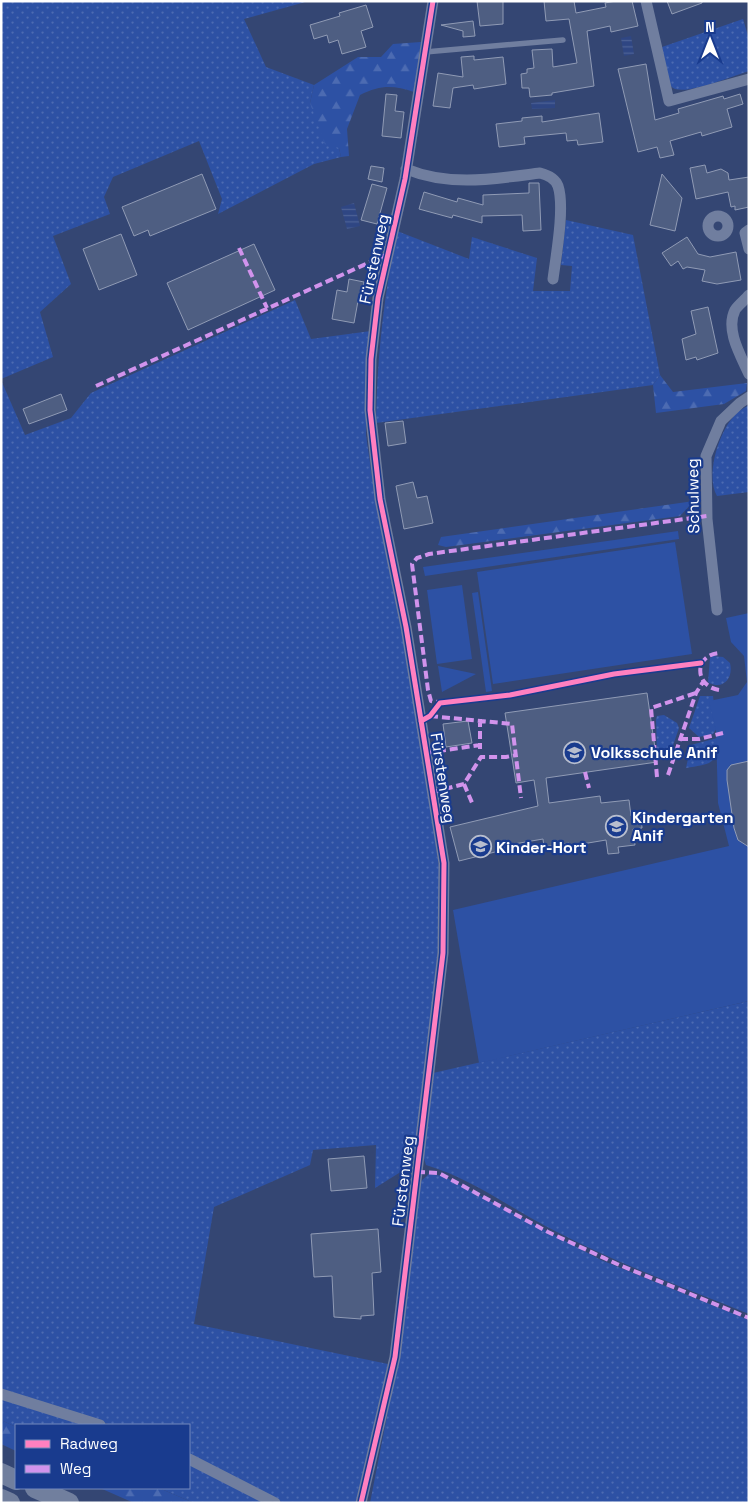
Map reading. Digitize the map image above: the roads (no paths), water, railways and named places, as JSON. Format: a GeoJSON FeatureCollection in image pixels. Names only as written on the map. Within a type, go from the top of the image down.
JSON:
{"type":"FeatureCollection","features":[{"type":"Feature","properties":{"kind":"highway"},"geometry":{"type":"LineString","coordinates":[[1,1473],[15,1480]]}},
{"type":"Feature","properties":{"kind":"highway"},"geometry":{"type":"LineString","coordinates":[[37,1489],[69,1503]]}},
{"type":"Feature","properties":{"kind":"highway"},"geometry":{"type":"LineString","coordinates":[[1,1499],[10,1503]]}},
{"type":"Feature","properties":{"kind":"street","name":"Fürstenweg"},"geometry":{"type":"LineString","coordinates":[[361,1503],[395,1357],[443,953],[444,863],[406,627],[380,499],[370,410],[371,359],[378,298],[406,169],[433,1]]}},
{"type":"Feature","properties":{"kind":"street"},"geometry":{"type":"LineString","coordinates":[[646,1],[669,101],[749,79]]}},
{"type":"Feature","properties":{"kind":"street"},"geometry":{"type":"LineString","coordinates":[[406,169],[427,178],[465,180],[540,173],[550,176],[558,186],[560,220],[553,279]]}},
{"type":"Feature","properties":{"kind":"street"},"geometry":{"type":"LineString","coordinates":[[728,228],[747,231],[749,249]]}},
{"type":"Feature","properties":{"kind":"street"},"geometry":{"type":"LineString","coordinates":[[749,295],[735,310],[732,323],[734,340],[749,374]]}},
{"type":"Feature","properties":{"kind":"street","name":"Schulweg"},"geometry":{"type":"LineString","coordinates":[[717,610],[707,520],[706,456],[721,421],[749,397]]}},
{"type":"Feature","properties":{"kind":"street"},"geometry":{"type":"LineString","coordinates":[[1,1394],[97,1424]]}},
{"type":"Feature","properties":{"kind":"street"},"geometry":{"type":"LineString","coordinates":[[190,1460],[276,1503]]}},
{"type":"Feature","properties":{"kind":"lane"},"geometry":{"type":"LineString","coordinates":[[424,52],[563,40]]}},
{"type":"Feature","properties":{"kind":"place","name":"Volksschule Anif"},"geometry":{"type":"Point","coordinates":[575,752]}},
{"type":"Feature","properties":{"kind":"place","name":"Kindergarten Anif"},"geometry":{"type":"Point","coordinates":[616,826]}},
{"type":"Feature","properties":{"kind":"place","name":"Kinder-Hort"},"geometry":{"type":"Point","coordinates":[480,847]}}]}
